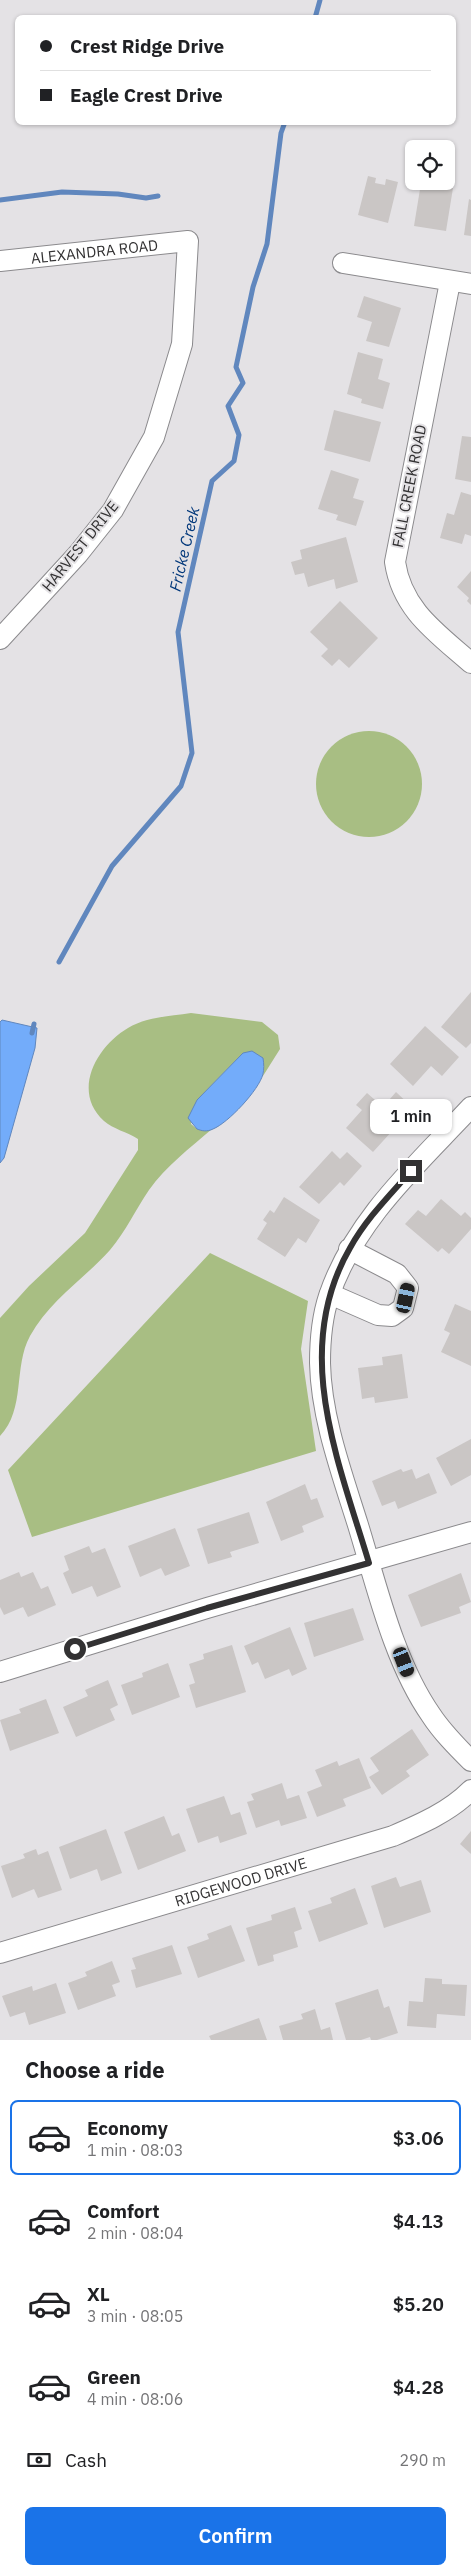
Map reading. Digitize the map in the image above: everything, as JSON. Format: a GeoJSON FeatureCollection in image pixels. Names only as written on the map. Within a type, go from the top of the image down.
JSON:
{"type":"FeatureCollection","features":[{"type":"Feature","properties":{"kind":"street","name":"ALEXANDRA ROAD"},"geometry":{"type":"LineString","coordinates":[[0,261],[188,240]]}},
{"type":"Feature","properties":{"kind":"street","name":"HARVEST DRIVE"},"geometry":{"type":"LineString","coordinates":[[0,639],[78,554],[113,510],[154,438],[182,344],[188,240]]}},
{"type":"Feature","properties":{"kind":"street"},"geometry":{"type":"LineString","coordinates":[[343,263],[471,284]]}},
{"type":"Feature","properties":{"kind":"street","name":"FALL CREEK ROAD"},"geometry":{"type":"LineString","coordinates":[[450,282],[395,562],[398,582],[409,603],[425,622],[471,663]]}},
{"type":"Feature","properties":{"kind":"street"},"geometry":{"type":"LineString","coordinates":[[471,1107],[376,1210],[349,1249],[330,1294],[324,1315],[320,1364],[326,1410],[339,1462],[387,1619],[409,1676],[431,1715],[471,1761]]}},
{"type":"Feature","properties":{"kind":"street"},"geometry":{"type":"LineString","coordinates":[[330,1294],[378,1315],[392,1316],[403,1308],[408,1288],[397,1274],[349,1249]]}},
{"type":"Feature","properties":{"kind":"street"},"geometry":{"type":"LineString","coordinates":[[0,1672],[207,1608],[369,1563],[471,1532]]}},
{"type":"Feature","properties":{"kind":"street","name":"RIDGEWOOD DRIVE"},"geometry":{"type":"LineString","coordinates":[[0,1953],[393,1836],[428,1822],[471,1790]]}},
{"type":"Feature","properties":{"kind":"green space"},"geometry":{"type":"Polygon","coordinates":[[[369,731],[389,735],[407,746],[418,764],[422,784],[418,804],[407,822],[389,833],[369,837],[349,833],[331,822],[320,804],[316,784],[320,764],[331,746],[349,735],[369,731]]]}},
{"type":"Feature","properties":{"kind":"green space"},"geometry":{"type":"Polygon","coordinates":[[[191,1013],[262,1022],[278,1035],[280,1049],[263,1076],[264,1066],[243,1053],[197,1100],[191,1124],[197,1129],[212,1129],[163,1173],[149,1190],[110,1250],[47,1311],[38,1323],[25,1348],[13,1413],[8,1425],[0,1436],[0,1318],[29,1286],[85,1233],[138,1150],[138,1139],[108,1124],[94,1109],[89,1096],[92,1070],[98,1057],[107,1046],[128,1028],[151,1019],[191,1013]]]}},
{"type":"Feature","properties":{"kind":"green space"},"geometry":{"type":"Polygon","coordinates":[[[210,1253],[308,1301],[301,1349],[316,1451],[32,1537],[8,1470],[210,1253]]]}},
{"type":"Feature","properties":{"kind":"water"},"geometry":{"type":"Polygon","coordinates":[[[2,1020],[37,1028],[35,1048],[4,1158],[0,1163],[0,1022],[2,1020]]]}},
{"type":"Feature","properties":{"kind":"water"},"geometry":{"type":"Polygon","coordinates":[[[252,1051],[263,1058],[264,1062],[263,1074],[256,1088],[234,1113],[219,1126],[209,1131],[197,1129],[188,1118],[197,1100],[243,1053],[252,1051]]]}},
{"type":"Feature","properties":{"kind":"building"},"geometry":{"type":"Polygon","coordinates":[[[368,176],[376,178],[375,183],[385,185],[386,179],[398,182],[388,223],[358,215],[368,176]]]}},
{"type":"Feature","properties":{"kind":"building"},"geometry":{"type":"Polygon","coordinates":[[[420,190],[453,190],[446,231],[414,226],[420,190]]]}},
{"type":"Feature","properties":{"kind":"building"},"geometry":{"type":"Polygon","coordinates":[[[469,199],[471,200],[471,236],[464,235],[469,199]]]}},
{"type":"Feature","properties":{"kind":"building"},"geometry":{"type":"Polygon","coordinates":[[[364,296],[401,308],[389,347],[366,341],[372,322],[357,317],[364,296]]]}},
{"type":"Feature","properties":{"kind":"building"},"geometry":{"type":"Polygon","coordinates":[[[358,352],[383,359],[378,379],[390,383],[383,409],[361,403],[362,399],[347,394],[358,352]]]}},
{"type":"Feature","properties":{"kind":"building"},"geometry":{"type":"Polygon","coordinates":[[[334,410],[381,422],[370,462],[324,450],[334,410]]]}},
{"type":"Feature","properties":{"kind":"building"},"geometry":{"type":"Polygon","coordinates":[[[462,436],[471,437],[471,482],[455,479],[462,436]]]}},
{"type":"Feature","properties":{"kind":"building"},"geometry":{"type":"Polygon","coordinates":[[[331,470],[359,479],[353,498],[364,501],[356,526],[336,520],[338,515],[318,509],[331,470]]]}},
{"type":"Feature","properties":{"kind":"building"},"geometry":{"type":"Polygon","coordinates":[[[461,492],[471,495],[471,536],[465,534],[462,544],[440,538],[447,513],[454,515],[461,492]]]}},
{"type":"Feature","properties":{"kind":"building"},"geometry":{"type":"Polygon","coordinates":[[[346,537],[358,582],[336,589],[334,579],[308,587],[304,573],[295,575],[291,562],[302,559],[300,550],[346,537]]]}},
{"type":"Feature","properties":{"kind":"building"},"geometry":{"type":"Polygon","coordinates":[[[471,571],[471,605],[467,601],[469,598],[457,587],[471,571]]]}},
{"type":"Feature","properties":{"kind":"building"},"geometry":{"type":"Polygon","coordinates":[[[340,601],[378,638],[349,668],[339,659],[332,666],[321,656],[328,649],[310,632],[340,601]]]}},
{"type":"Feature","properties":{"kind":"building"},"geometry":{"type":"Polygon","coordinates":[[[471,992],[471,1043],[466,1048],[441,1027],[471,992]]]}},
{"type":"Feature","properties":{"kind":"building"},"geometry":{"type":"Polygon","coordinates":[[[425,1026],[459,1057],[442,1076],[431,1066],[413,1086],[390,1064],[425,1026]]]}},
{"type":"Feature","properties":{"kind":"building"},"geometry":{"type":"Polygon","coordinates":[[[396,1092],[413,1108],[373,1152],[346,1128],[362,1110],[356,1105],[367,1093],[383,1107],[396,1092]]]}},
{"type":"Feature","properties":{"kind":"building"},"geometry":{"type":"Polygon","coordinates":[[[332,1151],[340,1159],[347,1152],[362,1166],[344,1186],[340,1182],[319,1204],[299,1187],[332,1151]]]}},
{"type":"Feature","properties":{"kind":"building"},"geometry":{"type":"Polygon","coordinates":[[[284,1197],[320,1220],[306,1243],[298,1238],[285,1257],[257,1239],[267,1223],[263,1220],[270,1210],[274,1213],[284,1197]]]}},
{"type":"Feature","properties":{"kind":"building"},"geometry":{"type":"Polygon","coordinates":[[[441,1199],[461,1216],[465,1212],[471,1218],[471,1229],[449,1254],[442,1248],[438,1252],[405,1224],[418,1210],[426,1216],[441,1199]]]}},
{"type":"Feature","properties":{"kind":"building"},"geometry":{"type":"Polygon","coordinates":[[[455,1304],[471,1311],[471,1366],[441,1352],[450,1333],[444,1330],[455,1304]]]}},
{"type":"Feature","properties":{"kind":"building"},"geometry":{"type":"Polygon","coordinates":[[[402,1354],[408,1398],[375,1403],[374,1397],[362,1399],[358,1368],[383,1365],[382,1357],[402,1354]]]}},
{"type":"Feature","properties":{"kind":"building"},"geometry":{"type":"Polygon","coordinates":[[[471,1439],[471,1475],[451,1486],[436,1458],[471,1439]]]}},
{"type":"Feature","properties":{"kind":"building"},"geometry":{"type":"Polygon","coordinates":[[[401,1469],[403,1472],[412,1469],[416,1479],[429,1473],[437,1493],[398,1509],[395,1501],[382,1506],[372,1481],[401,1469]]]}},
{"type":"Feature","properties":{"kind":"building"},"geometry":{"type":"Polygon","coordinates":[[[305,1484],[311,1500],[317,1498],[324,1517],[302,1526],[304,1532],[281,1541],[266,1502],[305,1484]]]}},
{"type":"Feature","properties":{"kind":"building"},"geometry":{"type":"Polygon","coordinates":[[[249,1512],[259,1543],[230,1552],[232,1557],[208,1564],[197,1529],[249,1512]]]}},
{"type":"Feature","properties":{"kind":"building"},"geometry":{"type":"Polygon","coordinates":[[[175,1528],[190,1566],[165,1576],[161,1568],[140,1577],[128,1546],[175,1528]]]}},
{"type":"Feature","properties":{"kind":"building"},"geometry":{"type":"Polygon","coordinates":[[[89,1546],[92,1553],[105,1548],[121,1587],[97,1597],[92,1586],[72,1594],[63,1573],[69,1570],[64,1556],[89,1546]]]}},
{"type":"Feature","properties":{"kind":"building"},"geometry":{"type":"Polygon","coordinates":[[[19,1572],[21,1577],[33,1572],[41,1589],[48,1586],[56,1605],[28,1617],[23,1607],[4,1615],[0,1607],[0,1580],[19,1572]]]}},
{"type":"Feature","properties":{"kind":"building"},"geometry":{"type":"Polygon","coordinates":[[[461,1573],[471,1602],[459,1607],[461,1613],[421,1627],[408,1595],[461,1573]]]}},
{"type":"Feature","properties":{"kind":"building"},"geometry":{"type":"Polygon","coordinates":[[[353,1608],[364,1640],[314,1657],[304,1623],[353,1608]]]}},
{"type":"Feature","properties":{"kind":"building"},"geometry":{"type":"Polygon","coordinates":[[[290,1627],[307,1669],[292,1676],[289,1669],[265,1679],[258,1662],[252,1665],[244,1646],[290,1627]]]}},
{"type":"Feature","properties":{"kind":"building"},"geometry":{"type":"Polygon","coordinates":[[[232,1645],[246,1692],[196,1708],[189,1685],[195,1683],[189,1664],[204,1659],[203,1654],[232,1645]]]}},
{"type":"Feature","properties":{"kind":"building"},"geometry":{"type":"Polygon","coordinates":[[[168,1663],[180,1697],[132,1715],[121,1685],[143,1677],[142,1673],[168,1663]]]}},
{"type":"Feature","properties":{"kind":"building"},"geometry":{"type":"Polygon","coordinates":[[[108,1680],[118,1705],[110,1709],[115,1720],[76,1737],[63,1707],[88,1696],[85,1690],[108,1680]]]}},
{"type":"Feature","properties":{"kind":"building"},"geometry":{"type":"Polygon","coordinates":[[[46,1699],[59,1733],[10,1751],[0,1720],[21,1713],[19,1709],[46,1699]]]}},
{"type":"Feature","properties":{"kind":"building"},"geometry":{"type":"Polygon","coordinates":[[[412,1729],[429,1755],[406,1771],[410,1776],[382,1795],[369,1777],[379,1771],[370,1758],[412,1729]]]}},
{"type":"Feature","properties":{"kind":"building"},"geometry":{"type":"Polygon","coordinates":[[[359,1758],[371,1788],[343,1799],[346,1806],[317,1817],[307,1792],[322,1786],[315,1770],[337,1761],[339,1766],[359,1758]]]}},
{"type":"Feature","properties":{"kind":"building"},"geometry":{"type":"Polygon","coordinates":[[[282,1783],[287,1799],[299,1795],[307,1818],[281,1826],[279,1820],[256,1828],[247,1802],[254,1800],[251,1794],[282,1783]]]}},
{"type":"Feature","properties":{"kind":"building"},"geometry":{"type":"Polygon","coordinates":[[[224,1796],[231,1815],[240,1812],[247,1834],[220,1843],[218,1836],[198,1843],[186,1809],[224,1796]]]}},
{"type":"Feature","properties":{"kind":"building"},"geometry":{"type":"Polygon","coordinates":[[[164,1816],[172,1836],[179,1833],[186,1851],[138,1870],[124,1832],[164,1816]]]}},
{"type":"Feature","properties":{"kind":"building"},"geometry":{"type":"Polygon","coordinates":[[[106,1829],[122,1873],[101,1881],[97,1869],[70,1879],[59,1847],[106,1829]]]}},
{"type":"Feature","properties":{"kind":"building"},"geometry":{"type":"Polygon","coordinates":[[[471,1831],[471,1854],[460,1844],[471,1831]]]}},
{"type":"Feature","properties":{"kind":"building"},"geometry":{"type":"Polygon","coordinates":[[[36,1849],[38,1855],[48,1851],[62,1890],[38,1898],[34,1889],[12,1898],[1,1866],[25,1858],[23,1854],[36,1849]]]}},
{"type":"Feature","properties":{"kind":"building"},"geometry":{"type":"Polygon","coordinates":[[[396,1877],[400,1887],[421,1880],[431,1912],[384,1928],[371,1886],[396,1877]]]}},
{"type":"Feature","properties":{"kind":"building"},"geometry":{"type":"Polygon","coordinates":[[[355,1888],[368,1924],[319,1942],[308,1911],[332,1903],[330,1898],[355,1888]]]}},
{"type":"Feature","properties":{"kind":"building"},"geometry":{"type":"Polygon","coordinates":[[[295,1907],[302,1929],[294,1932],[298,1947],[273,1955],[274,1961],[258,1966],[246,1928],[272,1920],[271,1915],[295,1907]]]}},
{"type":"Feature","properties":{"kind":"building"},"geometry":{"type":"Polygon","coordinates":[[[231,1925],[245,1961],[198,1978],[187,1947],[209,1939],[207,1934],[231,1925]]]}},
{"type":"Feature","properties":{"kind":"building"},"geometry":{"type":"Polygon","coordinates":[[[172,1945],[182,1974],[136,1988],[131,1970],[136,1969],[132,1958],[172,1945]]]}},
{"type":"Feature","properties":{"kind":"building"},"geometry":{"type":"Polygon","coordinates":[[[112,1961],[120,1982],[112,1985],[116,1996],[78,2010],[68,1983],[87,1976],[85,1972],[112,1961]]]}},
{"type":"Feature","properties":{"kind":"building"},"geometry":{"type":"Polygon","coordinates":[[[425,1978],[442,1979],[442,1984],[467,1985],[465,2016],[437,2014],[436,2028],[407,2026],[409,2001],[423,2002],[425,1978]]]}},
{"type":"Feature","properties":{"kind":"building"},"geometry":{"type":"Polygon","coordinates":[[[56,1983],[66,2013],[29,2025],[25,2012],[10,2017],[2,1996],[32,1986],[33,1991],[56,1983]]]}},
{"type":"Feature","properties":{"kind":"building"},"geometry":{"type":"Polygon","coordinates":[[[378,1989],[384,2008],[389,2006],[398,2033],[377,2040],[371,2040],[370,2037],[361,2040],[346,2040],[335,2003],[378,1989]]]}},
{"type":"Feature","properties":{"kind":"building"},"geometry":{"type":"Polygon","coordinates":[[[315,2009],[321,2030],[330,2027],[333,2040],[283,2040],[279,2026],[303,2019],[301,2014],[315,2009]]]}},
{"type":"Feature","properties":{"kind":"building"},"geometry":{"type":"Polygon","coordinates":[[[259,2018],[267,2040],[211,2040],[209,2036],[259,2018]]]}},
{"type":"Feature","properties":{"kind":"waterway","name":"Fricke Creek"},"geometry":{"type":"LineString","coordinates":[[316,15],[320,0]]}},
{"type":"Feature","properties":{"kind":"waterway","name":"Fricke Creek"},"geometry":{"type":"LineString","coordinates":[[59,962],[112,866],[181,786],[192,753],[178,632],[212,481],[234,461],[239,435],[228,406],[243,383],[236,367],[253,287],[267,244],[281,133],[284,125]]}},
{"type":"Feature","properties":{"kind":"waterway"},"geometry":{"type":"LineString","coordinates":[[0,200],[62,192],[118,194],[146,198],[158,196]]}},
{"type":"Feature","properties":{"kind":"waterway","name":"Fricke Creek"},"geometry":{"type":"LineString","coordinates":[[32,1033],[34,1024]]}},
{"type":"Feature","properties":{"kind":"route"},"geometry":{"type":"LineString","coordinates":[[75,1649],[207,1608],[369,1563],[339,1462],[326,1410],[320,1364],[324,1315],[330,1294],[349,1249],[376,1210],[411,1171]]}}]}
